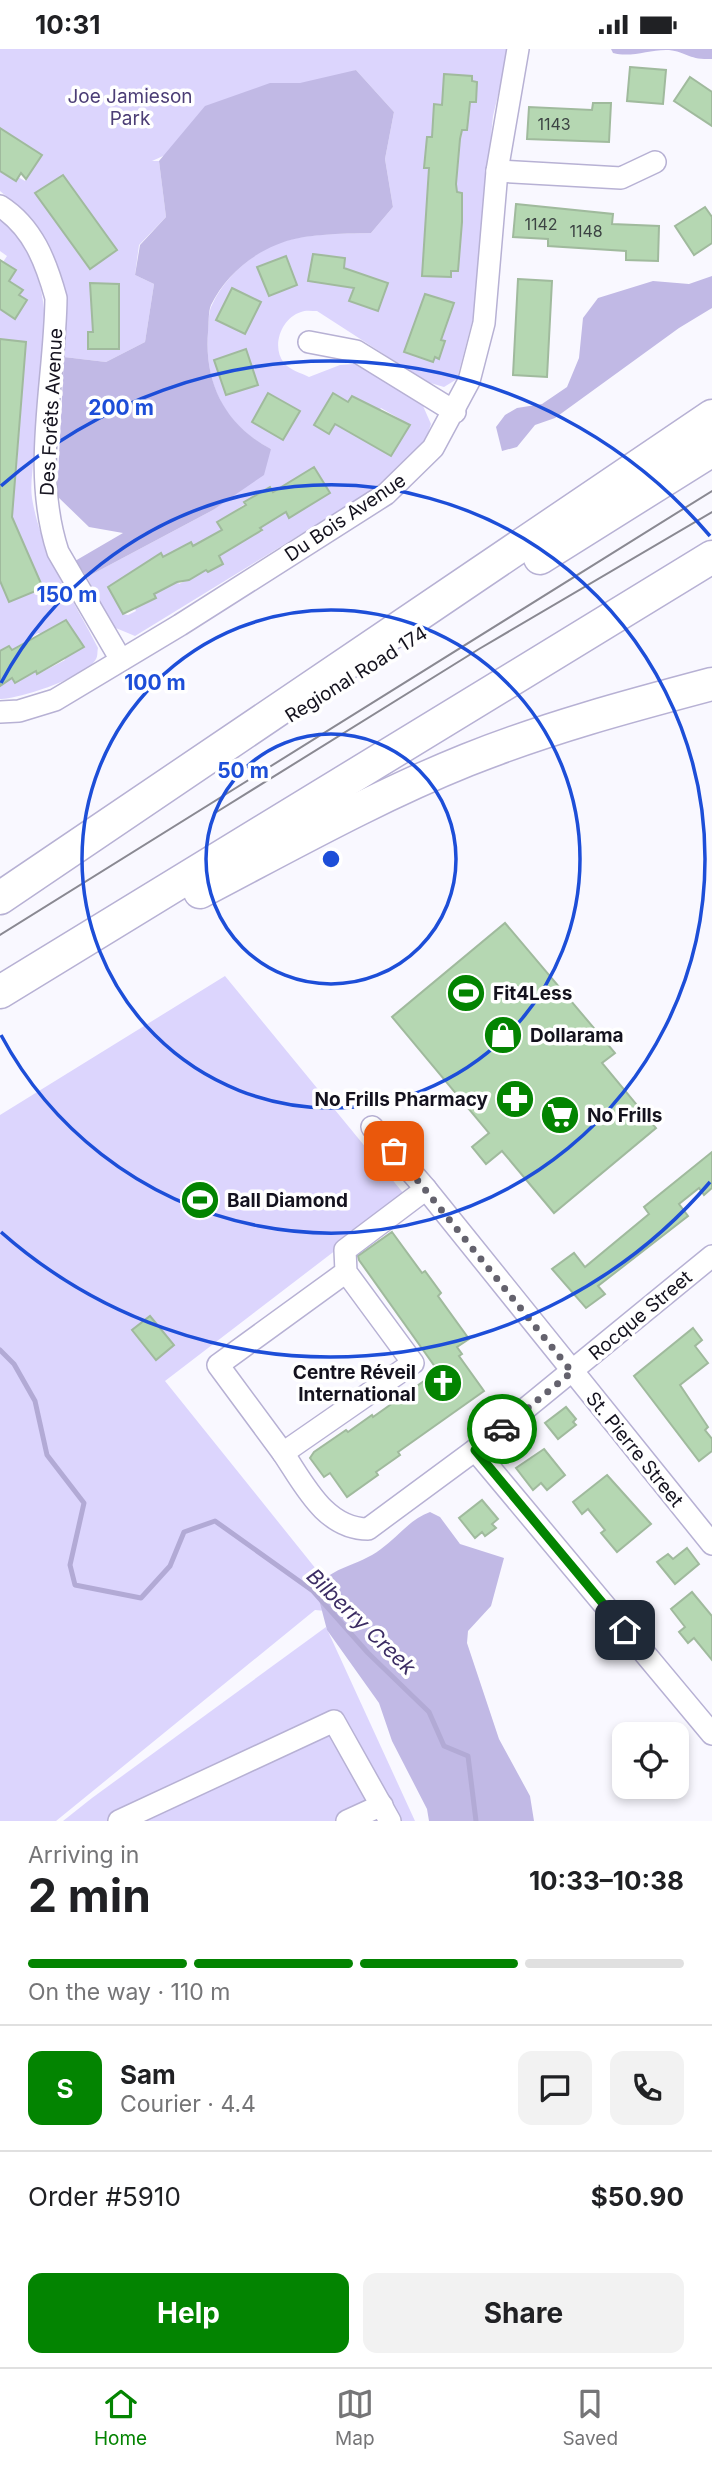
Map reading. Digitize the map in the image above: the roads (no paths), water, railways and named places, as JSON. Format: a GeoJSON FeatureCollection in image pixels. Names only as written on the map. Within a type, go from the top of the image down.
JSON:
{"type":"FeatureCollection","features":[{"type":"Feature","properties":{"kind":"highway"},"geometry":{"type":"LineString","coordinates":[[0,898],[712,416]]}},
{"type":"Feature","properties":{"kind":"highway","name":"Regional Road 174"},"geometry":{"type":"LineString","coordinates":[[0,898],[712,450]]}},
{"type":"Feature","properties":{"kind":"highway"},"geometry":{"type":"LineString","coordinates":[[0,992],[712,557]]}},
{"type":"Feature","properties":{"kind":"highway"},"geometry":{"type":"LineString","coordinates":[[621,708],[712,673]]}},
{"type":"Feature","properties":{"kind":"highway"},"geometry":{"type":"LineString","coordinates":[[0,997],[371,803],[527,737],[712,684]]}},
{"type":"Feature","properties":{"kind":"street","name":"Du Bois Avenue"},"geometry":{"type":"LineString","coordinates":[[0,712],[19,711],[55,700],[121,660],[386,494],[433,448],[455,412],[469,381],[484,323],[497,171],[518,49]]}},
{"type":"Feature","properties":{"kind":"street"},"geometry":{"type":"LineString","coordinates":[[497,171],[621,178],[655,162]]}},
{"type":"Feature","properties":{"kind":"street","name":"Des Forêts Avenue"},"geometry":{"type":"LineString","coordinates":[[0,206],[22,225],[35,241],[48,270],[56,298],[44,485],[52,535],[58,552],[121,660]]}},
{"type":"Feature","properties":{"kind":"street"},"geometry":{"type":"LineString","coordinates":[[309,342],[356,351],[455,412]]}},
{"type":"Feature","properties":{"kind":"street","name":"St. Pierre Street"},"geometry":{"type":"LineString","coordinates":[[372,1126],[712,1543]]}},
{"type":"Feature","properties":{"kind":"street"},"geometry":{"type":"LineString","coordinates":[[346,1272],[218,1365],[283,1453],[413,1363],[346,1272],[345,1251],[426,1189]]}},
{"type":"Feature","properties":{"kind":"street","name":"Rocque Street"},"geometry":{"type":"LineString","coordinates":[[283,1453],[323,1511],[355,1529],[368,1529],[475,1450],[712,1255]]}},
{"type":"Feature","properties":{"kind":"street"},"geometry":{"type":"LineString","coordinates":[[475,1450],[712,1734]]}},
{"type":"Feature","properties":{"kind":"street"},"geometry":{"type":"LineString","coordinates":[[119,1821],[334,1721],[386,1813],[346,1821]]}},
{"type":"Feature","properties":{"kind":"waterway","name":"Bilberry Creek"},"geometry":{"type":"LineString","coordinates":[[0,1350],[14,1364],[35,1401],[47,1455],[84,1503],[70,1565],[75,1585],[141,1598],[170,1566],[184,1532],[215,1521],[313,1591],[368,1653],[429,1712],[444,1746],[468,1756],[476,1821]]}},
{"type":"Feature","properties":{"kind":"tram line"},"geometry":{"type":"LineString","coordinates":[[0,935],[712,491]]}},
{"type":"Feature","properties":{"kind":"tram line"},"geometry":{"type":"LineString","coordinates":[[215,813],[479,649],[712,512]]}},
{"type":"Feature","properties":{"kind":"place","name":"Fit4Less"},"geometry":{"type":"Point","coordinates":[466,993]}},
{"type":"Feature","properties":{"kind":"place","name":"Dollarama"},"geometry":{"type":"Point","coordinates":[503,1035]}},
{"type":"Feature","properties":{"kind":"place","name":"No Frills Pharmacy"},"geometry":{"type":"Point","coordinates":[515,1099]}},
{"type":"Feature","properties":{"kind":"place","name":"No Frills"},"geometry":{"type":"Point","coordinates":[560,1115]}},
{"type":"Feature","properties":{"kind":"place","name":"Ball Diamond"},"geometry":{"type":"Point","coordinates":[200,1200]}},
{"type":"Feature","properties":{"kind":"place","name":"Centre Réveil International"},"geometry":{"type":"Point","coordinates":[443,1383]}},
{"type":"Feature","properties":{"kind":"park label","name":"Joe Jamieson Park"},"geometry":{"type":"Point","coordinates":[130,107]}}]}
